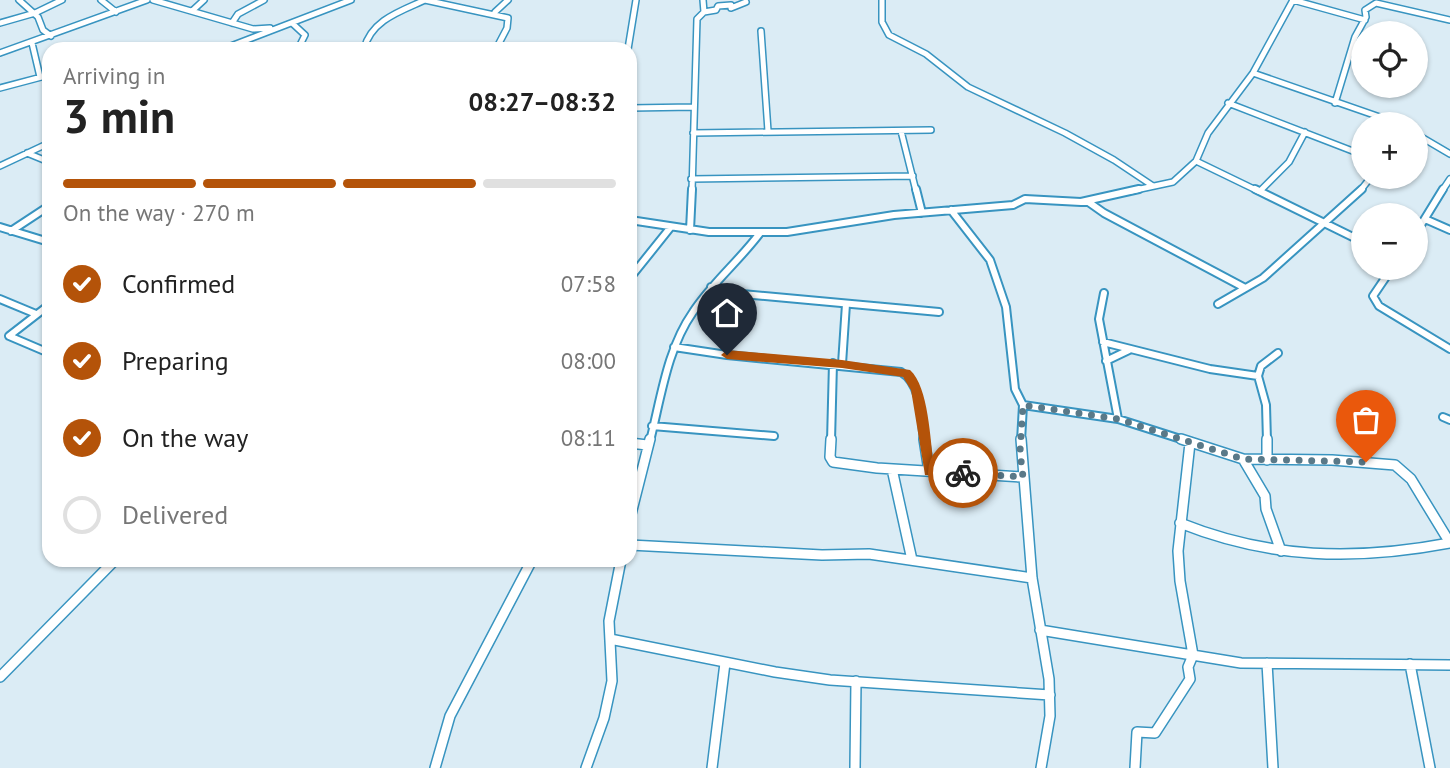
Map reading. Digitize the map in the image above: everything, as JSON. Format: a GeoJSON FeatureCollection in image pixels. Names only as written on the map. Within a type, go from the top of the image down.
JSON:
{"type":"FeatureCollection","features":[{"type":"Feature","properties":{"kind":"street"},"geometry":{"type":"LineString","coordinates":[[19,0],[35,13],[44,30],[51,36]]}},
{"type":"Feature","properties":{"kind":"street"},"geometry":{"type":"LineString","coordinates":[[0,23],[35,13],[62,0]]}},
{"type":"Feature","properties":{"kind":"street"},"geometry":{"type":"LineString","coordinates":[[101,0],[116,12]]}},
{"type":"Feature","properties":{"kind":"street"},"geometry":{"type":"LineString","coordinates":[[0,53],[147,0]]}},
{"type":"Feature","properties":{"kind":"street"},"geometry":{"type":"LineString","coordinates":[[153,0],[253,29],[280,27]]}},
{"type":"Feature","properties":{"kind":"street"},"geometry":{"type":"LineString","coordinates":[[192,11],[204,0]]}},
{"type":"Feature","properties":{"kind":"street"},"geometry":{"type":"LineString","coordinates":[[232,23],[238,14],[264,0]]}},
{"type":"Feature","properties":{"kind":"street"},"geometry":{"type":"LineString","coordinates":[[241,42],[351,0]]}},
{"type":"Feature","properties":{"kind":"street"},"geometry":{"type":"LineString","coordinates":[[366,42],[383,19],[425,0],[457,9],[495,12],[509,20],[499,42]]}},
{"type":"Feature","properties":{"kind":"street"},"geometry":{"type":"LineString","coordinates":[[495,12],[508,0]]}},
{"type":"Feature","properties":{"kind":"street"},"geometry":{"type":"LineString","coordinates":[[629,42],[636,0]]}},
{"type":"Feature","properties":{"kind":"street"},"geometry":{"type":"LineString","coordinates":[[702,0],[704,12]]}},
{"type":"Feature","properties":{"kind":"street"},"geometry":{"type":"LineString","coordinates":[[882,0],[882,22],[888,35],[926,54],[968,88],[1065,133],[1114,160],[1153,186]]}},
{"type":"Feature","properties":{"kind":"street"},"geometry":{"type":"LineString","coordinates":[[637,221],[690,230],[788,232],[922,213],[1013,205],[1025,199],[1087,201],[1153,186],[1180,178],[1196,161],[1208,133],[1220,121],[1228,103],[1253,73],[1293,0],[1365,20]]}},
{"type":"Feature","properties":{"kind":"street"},"geometry":{"type":"LineString","coordinates":[[690,230],[698,54],[697,19],[704,12],[716,10],[718,6],[731,5],[731,8],[746,2]]}},
{"type":"Feature","properties":{"kind":"street"},"geometry":{"type":"LineString","coordinates":[[1335,103],[1355,37],[1365,20],[1365,10],[1376,2],[1450,20]]}},
{"type":"Feature","properties":{"kind":"street"},"geometry":{"type":"LineString","coordinates":[[292,23],[305,35],[302,42]]}},
{"type":"Feature","properties":{"kind":"street"},"geometry":{"type":"LineString","coordinates":[[252,38],[253,29]]}},
{"type":"Feature","properties":{"kind":"street"},"geometry":{"type":"LineString","coordinates":[[761,31],[768,131]]}},
{"type":"Feature","properties":{"kind":"street"},"geometry":{"type":"LineString","coordinates":[[0,88],[40,77],[32,43]]}},
{"type":"Feature","properties":{"kind":"street"},"geometry":{"type":"LineString","coordinates":[[1253,73],[1362,112]]}},
{"type":"Feature","properties":{"kind":"street"},"geometry":{"type":"LineString","coordinates":[[1228,103],[1351,150]]}},
{"type":"Feature","properties":{"kind":"street"},"geometry":{"type":"LineString","coordinates":[[637,108],[694,107]]}},
{"type":"Feature","properties":{"kind":"street"},"geometry":{"type":"LineString","coordinates":[[693,133],[931,130]]}},
{"type":"Feature","properties":{"kind":"street"},"geometry":{"type":"LineString","coordinates":[[901,131],[922,213]]}},
{"type":"Feature","properties":{"kind":"street"},"geometry":{"type":"LineString","coordinates":[[1261,190],[1289,162],[1305,132]]}},
{"type":"Feature","properties":{"kind":"street"},"geometry":{"type":"LineString","coordinates":[[1428,141],[1450,154]]}},
{"type":"Feature","properties":{"kind":"street"},"geometry":{"type":"LineString","coordinates":[[1,164],[42,146]]}},
{"type":"Feature","properties":{"kind":"street"},"geometry":{"type":"LineString","coordinates":[[27,153],[42,159]]}},
{"type":"Feature","properties":{"kind":"street"},"geometry":{"type":"LineString","coordinates":[[1196,161],[1351,236]]}},
{"type":"Feature","properties":{"kind":"street"},"geometry":{"type":"LineString","coordinates":[[691,179],[913,176]]}},
{"type":"Feature","properties":{"kind":"street"},"geometry":{"type":"LineString","coordinates":[[1428,215],[1447,191],[1450,179]]}},
{"type":"Feature","properties":{"kind":"street"},"geometry":{"type":"LineString","coordinates":[[1218,304],[1280,264],[1324,221],[1363,189]]}},
{"type":"Feature","properties":{"kind":"street"},"geometry":{"type":"LineString","coordinates":[[1087,201],[1104,214],[1245,288]]}},
{"type":"Feature","properties":{"kind":"street"},"geometry":{"type":"LineString","coordinates":[[951,210],[990,260],[1006,307],[1015,389],[1023,405],[1020,452],[1032,578],[1050,695],[1050,716],[1041,768]]}},
{"type":"Feature","properties":{"kind":"street"},"geometry":{"type":"LineString","coordinates":[[11,231],[42,211]]}},
{"type":"Feature","properties":{"kind":"street"},"geometry":{"type":"LineString","coordinates":[[1428,220],[1450,230]]}},
{"type":"Feature","properties":{"kind":"street"},"geometry":{"type":"LineString","coordinates":[[0,227],[42,240]]}},
{"type":"Feature","properties":{"kind":"street"},"geometry":{"type":"LineString","coordinates":[[637,269],[670,228]]}},
{"type":"Feature","properties":{"kind":"street"},"geometry":{"type":"LineString","coordinates":[[637,490],[674,346],[691,314],[711,287],[742,257],[760,233]]}},
{"type":"Feature","properties":{"kind":"street"},"geometry":{"type":"LineString","coordinates":[[1384,280],[1373,296],[1379,306],[1450,349]]}},
{"type":"Feature","properties":{"kind":"street"},"geometry":{"type":"LineString","coordinates":[[711,287],[742,293],[939,312]]}},
{"type":"Feature","properties":{"kind":"street"},"geometry":{"type":"LineString","coordinates":[[1104,293],[1099,319],[1118,419]]}},
{"type":"Feature","properties":{"kind":"street"},"geometry":{"type":"LineString","coordinates":[[0,299],[36,314]]}},
{"type":"Feature","properties":{"kind":"street"},"geometry":{"type":"LineString","coordinates":[[846,304],[830,457],[833,462],[892,469],[1023,477]]}},
{"type":"Feature","properties":{"kind":"street"},"geometry":{"type":"LineString","coordinates":[[42,310],[10,334],[10,338],[42,351]]}},
{"type":"Feature","properties":{"kind":"street"},"geometry":{"type":"LineString","coordinates":[[1103,342],[1210,369],[1258,376]]}},
{"type":"Feature","properties":{"kind":"street"},"geometry":{"type":"LineString","coordinates":[[674,346],[727,355],[898,371],[913,379],[929,471]]}},
{"type":"Feature","properties":{"kind":"street"},"geometry":{"type":"LineString","coordinates":[[1106,361],[1130,350]]}},
{"type":"Feature","properties":{"kind":"street"},"geometry":{"type":"LineString","coordinates":[[1267,460],[1266,405],[1258,376],[1261,366],[1278,353]]}},
{"type":"Feature","properties":{"kind":"street"},"geometry":{"type":"LineString","coordinates":[[1023,405],[1118,419],[1243,459],[1332,460],[1395,465],[1411,479],[1450,543],[1422,550],[1378,553],[1281,551],[1222,540],[1180,523]]}},
{"type":"Feature","properties":{"kind":"street"},"geometry":{"type":"LineString","coordinates":[[652,426],[774,436]]}},
{"type":"Feature","properties":{"kind":"street"},"geometry":{"type":"LineString","coordinates":[[1136,768],[1137,732],[1155,733],[1190,679],[1188,667],[1193,655],[1180,581],[1178,551],[1190,443]]}},
{"type":"Feature","properties":{"kind":"street"},"geometry":{"type":"LineString","coordinates":[[637,444],[648,445]]}},
{"type":"Feature","properties":{"kind":"street"},"geometry":{"type":"LineString","coordinates":[[1243,459],[1265,496],[1266,509],[1281,551]]}},
{"type":"Feature","properties":{"kind":"street"},"geometry":{"type":"LineString","coordinates":[[892,469],[912,560]]}},
{"type":"Feature","properties":{"kind":"street"},"geometry":{"type":"LineString","coordinates":[[637,545],[822,555],[869,554],[1032,578]]}},
{"type":"Feature","properties":{"kind":"street"},"geometry":{"type":"LineString","coordinates":[[0,677],[108,567]]}},
{"type":"Feature","properties":{"kind":"street"},"geometry":{"type":"LineString","coordinates":[[435,768],[450,716],[528,567]]}},
{"type":"Feature","properties":{"kind":"street"},"geometry":{"type":"LineString","coordinates":[[586,768],[604,718],[612,681],[612,597],[619,567]]}},
{"type":"Feature","properties":{"kind":"street"},"geometry":{"type":"LineString","coordinates":[[1040,630],[1230,661],[1450,665]]}},
{"type":"Feature","properties":{"kind":"street"},"geometry":{"type":"LineString","coordinates":[[610,639],[775,673],[1050,695]]}},
{"type":"Feature","properties":{"kind":"street"},"geometry":{"type":"LineString","coordinates":[[0,661],[11,665]]}},
{"type":"Feature","properties":{"kind":"street"},"geometry":{"type":"LineString","coordinates":[[712,768],[725,663]]}},
{"type":"Feature","properties":{"kind":"street"},"geometry":{"type":"LineString","coordinates":[[1266,663],[1273,768]]}},
{"type":"Feature","properties":{"kind":"street"},"geometry":{"type":"LineString","coordinates":[[1410,664],[1430,768]]}},
{"type":"Feature","properties":{"kind":"street"},"geometry":{"type":"LineString","coordinates":[[855,768],[856,681]]}},
{"type":"Feature","properties":{"kind":"way so far"},"geometry":{"type":"LineString","coordinates":[[963,473],[1023,477],[1020,452],[1023,405],[1118,419],[1243,459],[1366,462]]}},
{"type":"Feature","properties":{"kind":"route"},"geometry":{"type":"LineString","coordinates":[[727,355],[892,369],[906,373],[913,379],[916,390],[929,471],[963,473]]}}]}
